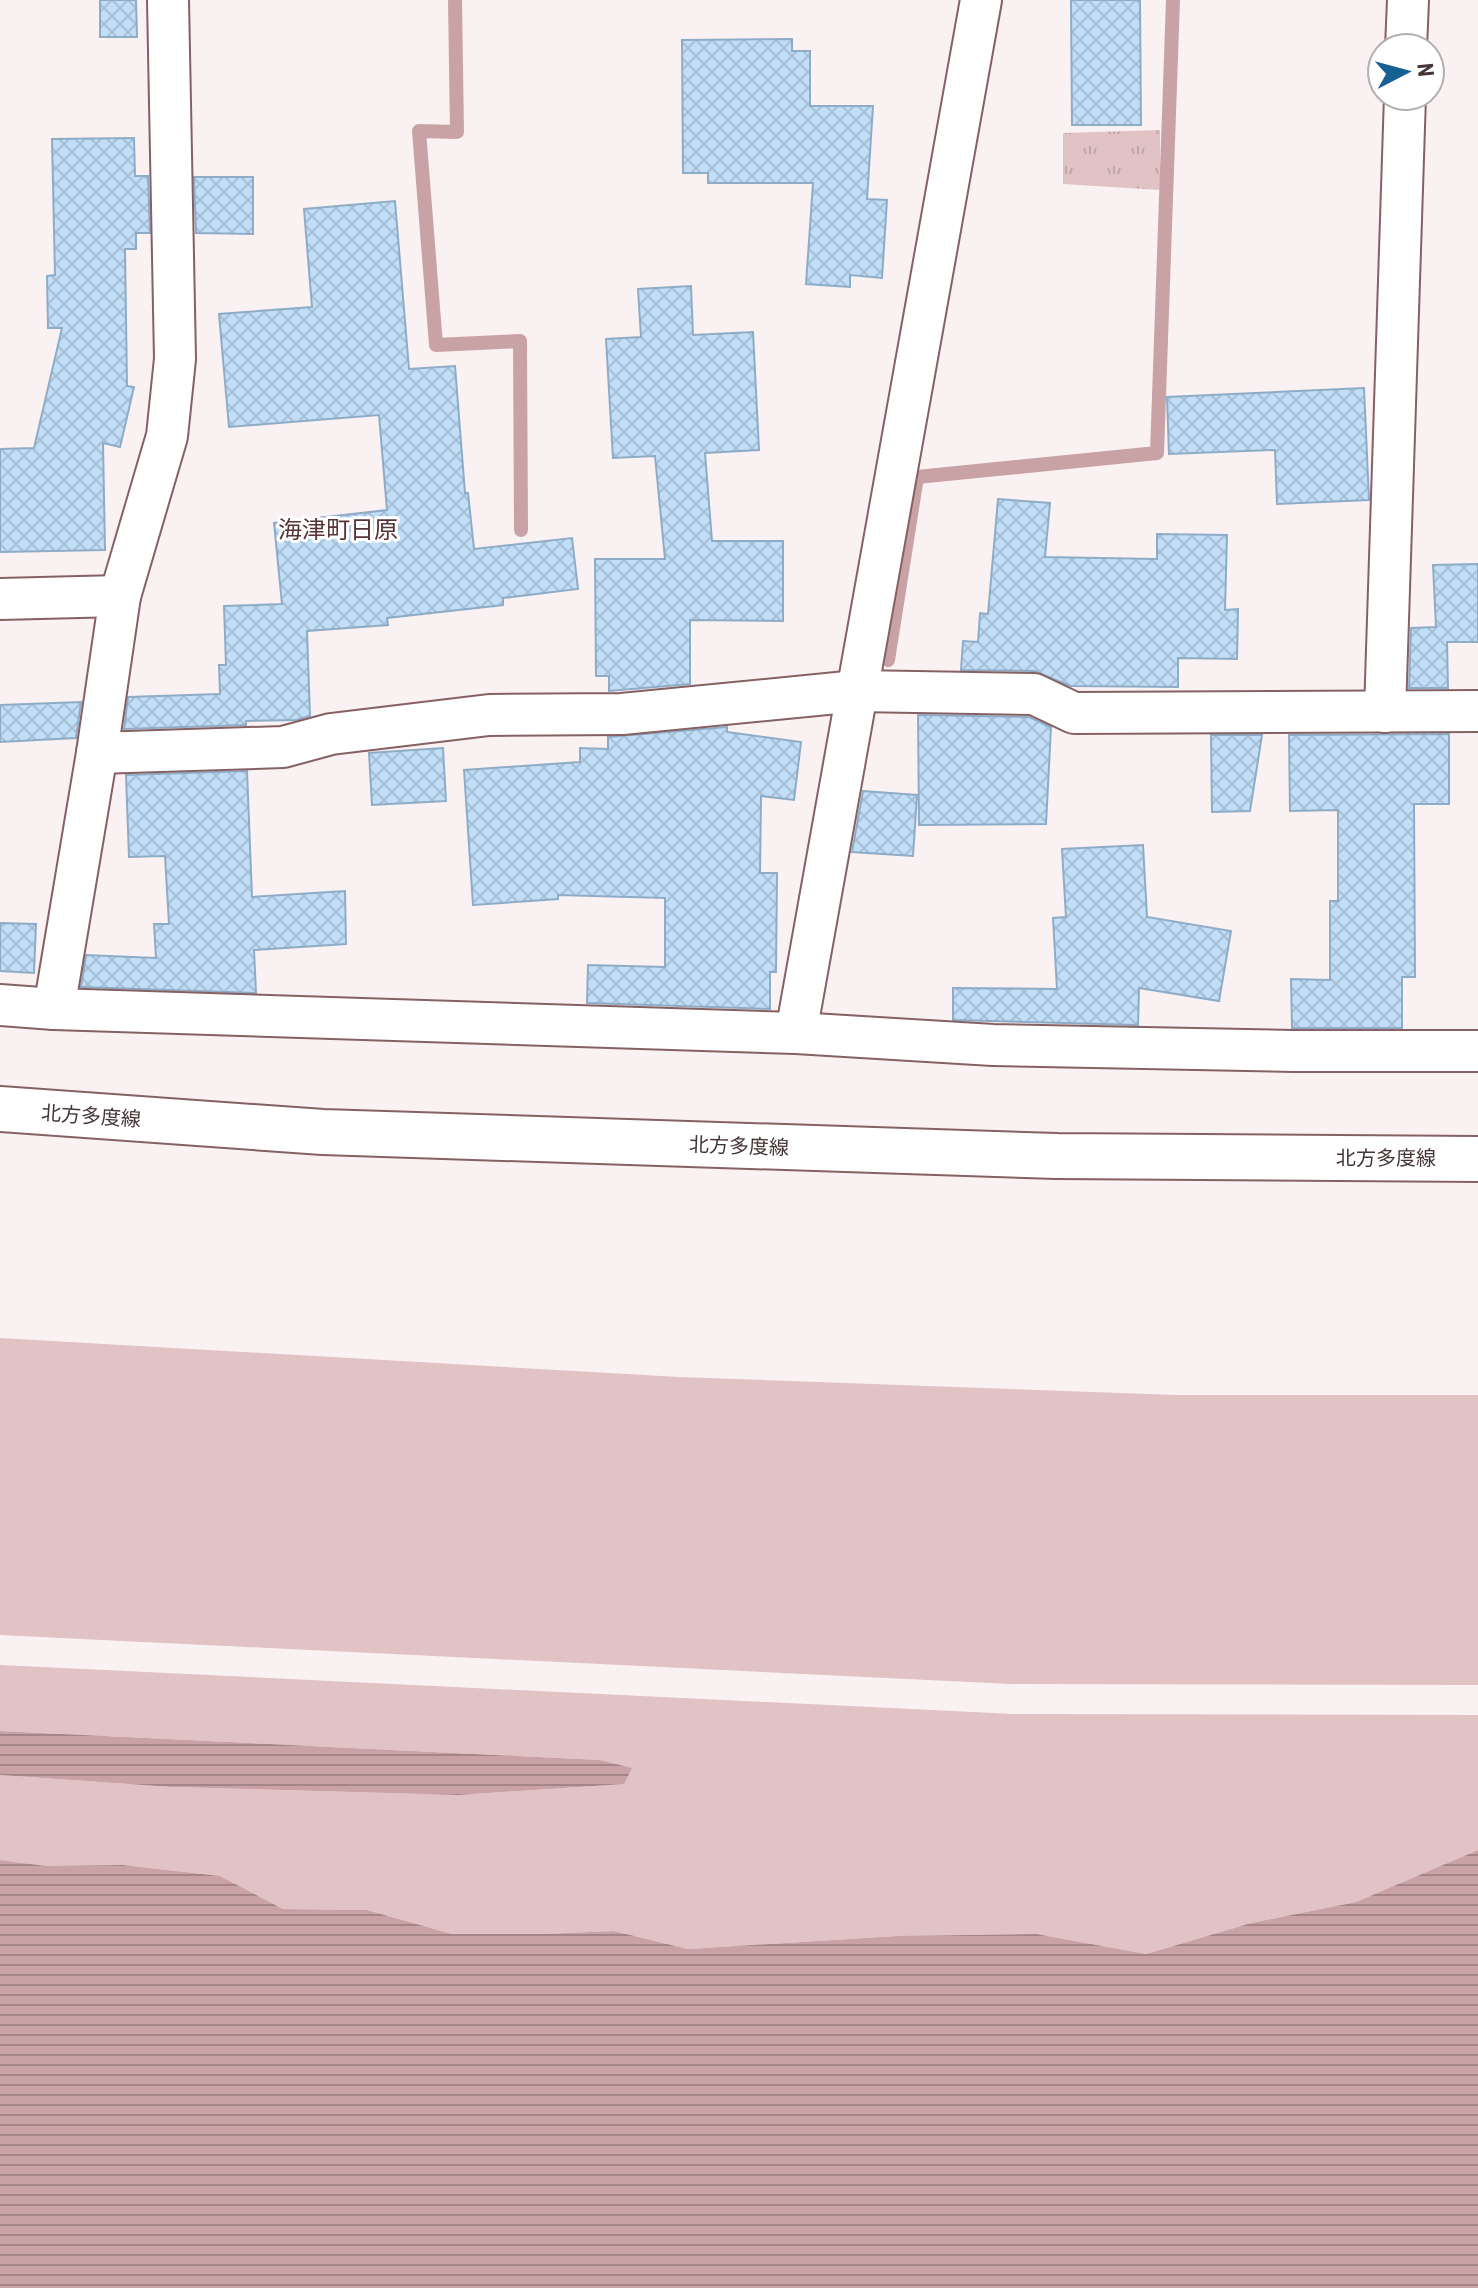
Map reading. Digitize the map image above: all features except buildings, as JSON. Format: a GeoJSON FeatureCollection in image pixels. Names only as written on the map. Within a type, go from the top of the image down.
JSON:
{"type":"FeatureCollection","features":[{"type":"Feature","properties":{"kind":"main road","name":"北方多度線"},"geometry":{"type":"LineString","coordinates":[[0,1109],[339,1133],[1057,1156],[1478,1159]]}},
{"type":"Feature","properties":{"kind":"street"},"geometry":{"type":"LineString","coordinates":[[54,1009],[120,596],[167,436],[175,359],[168,0]]}},
{"type":"Feature","properties":{"kind":"street"},"geometry":{"type":"LineString","coordinates":[[796,1033],[981,0]]}},
{"type":"Feature","properties":{"kind":"street"},"geometry":{"type":"LineString","coordinates":[[1407,32],[1408,0]]}},
{"type":"Feature","properties":{"kind":"street"},"geometry":{"type":"LineString","coordinates":[[1385,712],[1404,112]]}},
{"type":"Feature","properties":{"kind":"street"},"geometry":{"type":"LineString","coordinates":[[0,599],[120,596]]}},
{"type":"Feature","properties":{"kind":"street"},"geometry":{"type":"LineString","coordinates":[[97,753],[283,747],[331,734],[489,715],[622,714],[857,691],[1034,694],[1074,713],[1478,711]]}},
{"type":"Feature","properties":{"kind":"street"},"geometry":{"type":"LineString","coordinates":[[0,1005],[796,1033],[993,1045],[1478,1051]]}},
{"type":"Feature","properties":{"kind":"green space"},"geometry":{"type":"Polygon","coordinates":[[[1160,130],[1160,190],[1063,184],[1063,133],[1160,130]]]}},
{"type":"Feature","properties":{"kind":"green space"},"geometry":{"type":"Polygon","coordinates":[[[0,1338],[679,1377],[1176,1395],[1478,1395],[1478,1685],[1011,1684],[0,1635],[0,1338]]]}},
{"type":"Feature","properties":{"kind":"green space"},"geometry":{"type":"Polygon","coordinates":[[[0,1665],[1014,1714],[1478,1715],[1478,1850],[1356,1902],[1251,1923],[1146,1954],[1037,1934],[897,1936],[688,1949],[614,1931],[452,1934],[367,1910],[283,1909],[220,1876],[123,1865],[46,1866],[0,1860],[0,1775],[171,1787],[459,1795],[623,1784],[631,1768],[600,1760],[0,1731],[0,1665]]]}},
{"type":"Feature","properties":{"kind":"shaded area"},"geometry":{"type":"Polygon","coordinates":[[[0,1731],[600,1760],[632,1768],[624,1784],[459,1795],[171,1787],[0,1775],[0,1731]]]}},
{"type":"Feature","properties":{"kind":"shaded area"},"geometry":{"type":"Polygon","coordinates":[[[1478,1850],[1478,2288],[0,2288],[0,1860],[46,1866],[123,1865],[220,1876],[283,1909],[367,1910],[452,1934],[614,1931],[688,1949],[897,1936],[1037,1934],[1146,1954],[1251,1923],[1356,1902],[1478,1850]]]}},
{"type":"Feature","properties":{"kind":"waterway"},"geometry":{"type":"LineString","coordinates":[[455,0],[457,132],[419,131],[436,345],[520,341],[521,530]]}},
{"type":"Feature","properties":{"kind":"waterway"},"geometry":{"type":"LineString","coordinates":[[888,660],[917,477],[1157,453],[1173,0]]}},
{"type":"Feature","properties":{"kind":"district","name":"海津町日原"},"geometry":{"type":"Point","coordinates":[338,530]}}]}
